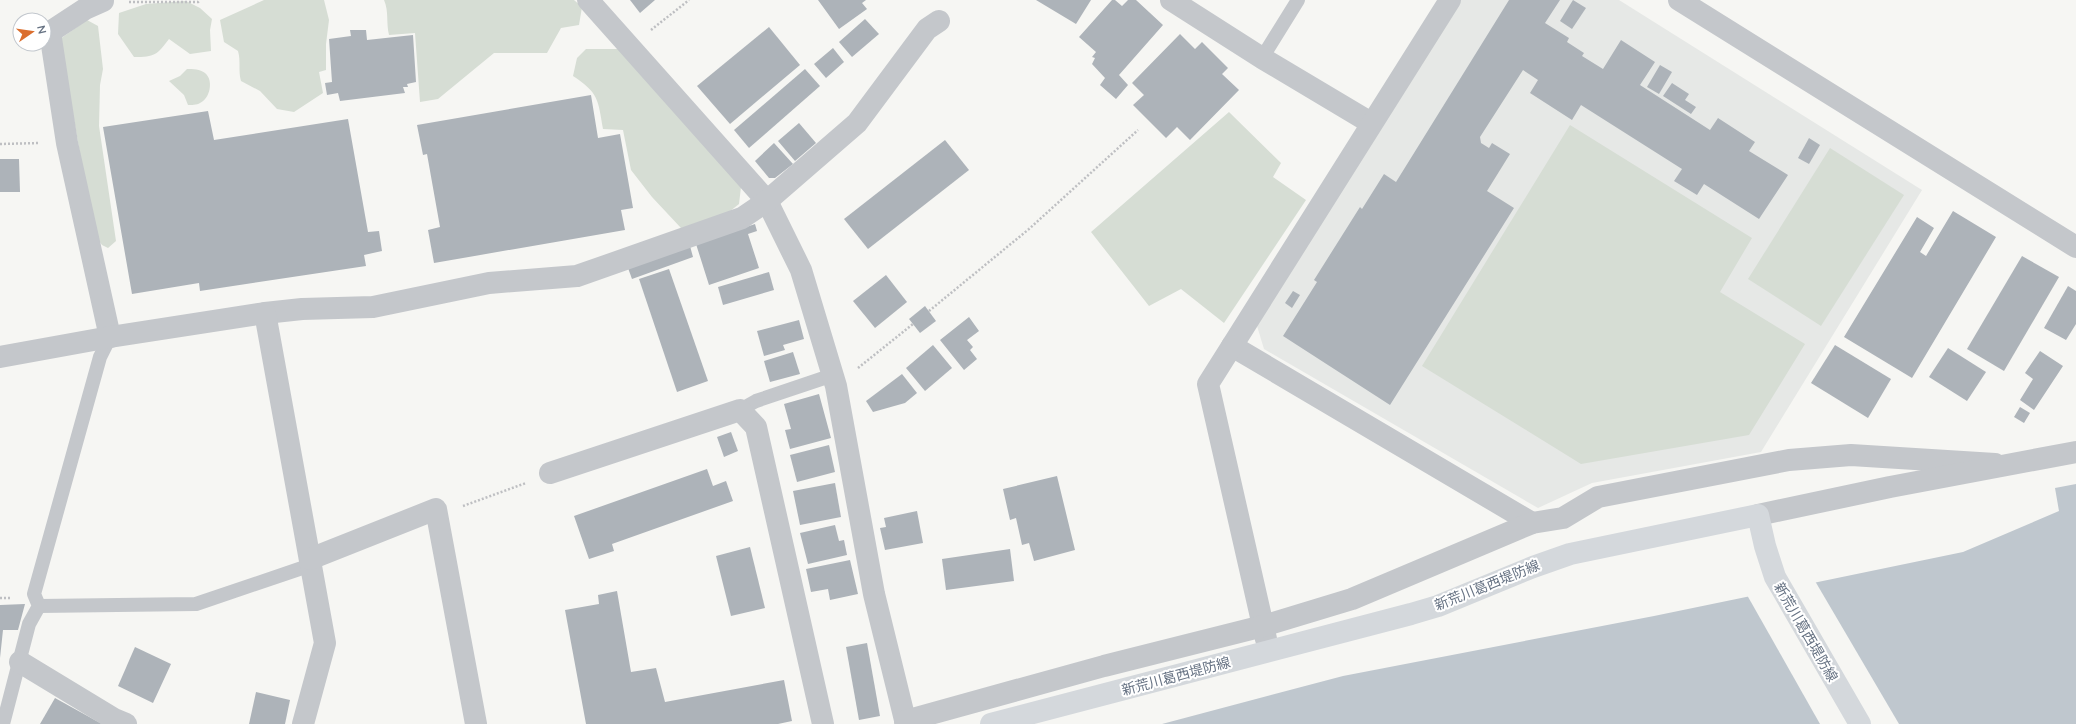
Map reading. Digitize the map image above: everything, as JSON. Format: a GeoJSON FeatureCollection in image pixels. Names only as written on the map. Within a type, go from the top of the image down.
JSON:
{"type":"FeatureCollection","features":[{"type":"Feature","properties":{"kind":"main road","name":"新荒川葛西堤防線"},"geometry":{"type":"LineString","coordinates":[[991,724],[1270,652],[1438,606],[1533,567],[1570,554],[1758,515],[1765,546],[1775,577],[1860,724]]}},
{"type":"Feature","properties":{"kind":"street"},"geometry":{"type":"LineString","coordinates":[[588,0],[767,201],[801,270],[834,380],[874,594],[906,723],[1104,666],[1263,626],[1352,599],[1386,586],[1532,523],[1563,518],[1598,497],[1789,460],[1851,455],[2006,465]]}},
{"type":"Feature","properties":{"kind":"street"},"geometry":{"type":"LineString","coordinates":[[1172,0],[1194,6],[1262,58],[1371,123]]}},
{"type":"Feature","properties":{"kind":"street"},"geometry":{"type":"LineString","coordinates":[[1270,652],[1208,384],[1371,123],[1450,0]]}},
{"type":"Feature","properties":{"kind":"street"},"geometry":{"type":"LineString","coordinates":[[1679,0],[2076,247]]}},
{"type":"Feature","properties":{"kind":"street"},"geometry":{"type":"LineString","coordinates":[[103,1],[86,9],[50,32],[67,143],[110,337]]}},
{"type":"Feature","properties":{"kind":"street"},"geometry":{"type":"LineString","coordinates":[[0,357],[110,337],[265,313],[302,309],[373,307],[488,283],[576,276],[742,218],[767,201],[857,123],[927,29],[939,21]]}},
{"type":"Feature","properties":{"kind":"street"},"geometry":{"type":"LineString","coordinates":[[265,313],[325,643],[303,724]]}},
{"type":"Feature","properties":{"kind":"street"},"geometry":{"type":"LineString","coordinates":[[1232,346],[1532,523]]}},
{"type":"Feature","properties":{"kind":"street"},"geometry":{"type":"LineString","coordinates":[[550,474],[740,410],[756,427],[823,724]]}},
{"type":"Feature","properties":{"kind":"street"},"geometry":{"type":"LineString","coordinates":[[1758,515],[2076,452]]}},
{"type":"Feature","properties":{"kind":"street"},"geometry":{"type":"LineString","coordinates":[[310,562],[436,509],[476,724]]}},
{"type":"Feature","properties":{"kind":"street"},"geometry":{"type":"LineString","coordinates":[[20,662],[114,719],[126,724]]}},
{"type":"Feature","properties":{"kind":"lane"},"geometry":{"type":"LineString","coordinates":[[1262,58],[1298,0]]}},
{"type":"Feature","properties":{"kind":"lane"},"geometry":{"type":"LineString","coordinates":[[39,606],[34,594],[100,357],[110,337]]}},
{"type":"Feature","properties":{"kind":"lane"},"geometry":{"type":"LineString","coordinates":[[740,410],[756,401],[834,380]]}},
{"type":"Feature","properties":{"kind":"lane"},"geometry":{"type":"LineString","coordinates":[[39,606],[196,604],[310,562]]}},
{"type":"Feature","properties":{"kind":"lane"},"geometry":{"type":"LineString","coordinates":[[4,724],[5,700],[20,662],[29,624],[39,606]]}},
{"type":"Feature","properties":{"kind":"path"},"geometry":{"type":"LineString","coordinates":[[103,1],[198,2],[200,0]]}},
{"type":"Feature","properties":{"kind":"path"},"geometry":{"type":"LineString","coordinates":[[630,46],[689,0]]}},
{"type":"Feature","properties":{"kind":"path"},"geometry":{"type":"LineString","coordinates":[[929,311],[1029,229],[1138,130]]}},
{"type":"Feature","properties":{"kind":"path"},"geometry":{"type":"LineString","coordinates":[[0,144],[67,143]]}},
{"type":"Feature","properties":{"kind":"path"},"geometry":{"type":"LineString","coordinates":[[834,380],[913,324]]}},
{"type":"Feature","properties":{"kind":"path"},"geometry":{"type":"LineString","coordinates":[[438,516],[550,474]]}},
{"type":"Feature","properties":{"kind":"shaded area"},"geometry":{"type":"Polygon","coordinates":[[[264,0],[324,0],[329,20],[326,44],[326,70],[319,72],[323,93],[294,112],[277,109],[260,91],[241,81],[238,51],[224,42],[220,20],[264,0]]]}},
{"type":"Feature","properties":{"kind":"shaded area"},"geometry":{"type":"Polygon","coordinates":[[[384,0],[574,0],[582,7],[579,25],[561,28],[547,53],[494,53],[438,99],[420,102],[415,33],[389,35],[384,0]]]}},
{"type":"Feature","properties":{"kind":"shaded area"},"geometry":{"type":"Polygon","coordinates":[[[1459,0],[1619,0],[1922,190],[1761,452],[1592,483],[1538,508],[1264,349],[1257,326],[1459,0]]]}},
{"type":"Feature","properties":{"kind":"shaded area"},"geometry":{"type":"Polygon","coordinates":[[[186,1],[200,8],[212,19],[210,30],[211,51],[190,54],[169,39],[155,54],[151,56],[134,57],[118,34],[119,13],[146,4],[186,1]]]}},
{"type":"Feature","properties":{"kind":"shaded area"},"geometry":{"type":"Polygon","coordinates":[[[87,20],[98,26],[103,69],[100,85],[99,126],[116,241],[108,248],[102,245],[94,234],[60,39],[87,20]]]}},
{"type":"Feature","properties":{"kind":"shaded area"},"geometry":{"type":"Polygon","coordinates":[[[586,49],[621,49],[741,187],[739,204],[714,224],[681,228],[652,197],[631,170],[623,130],[603,129],[596,98],[588,87],[573,76],[577,58],[586,49]]]}},
{"type":"Feature","properties":{"kind":"shaded area"},"geometry":{"type":"Polygon","coordinates":[[[187,69],[203,72],[208,76],[210,89],[206,98],[197,104],[188,105],[184,95],[169,81],[180,76],[187,69]]]}},
{"type":"Feature","properties":{"kind":"shaded area"},"geometry":{"type":"Polygon","coordinates":[[[1229,112],[1281,163],[1273,177],[1306,200],[1224,323],[1181,289],[1149,306],[1091,232],[1229,112]]]}},
{"type":"Feature","properties":{"kind":"shaded area"},"geometry":{"type":"Polygon","coordinates":[[[1570,125],[1752,238],[1720,292],[1805,344],[1749,435],[1581,464],[1422,366],[1570,125]]]}},
{"type":"Feature","properties":{"kind":"shaded area"},"geometry":{"type":"Polygon","coordinates":[[[1830,148],[1904,195],[1821,326],[1748,279],[1830,148]]]}},
{"type":"Feature","properties":{"kind":"shaded area"},"geometry":{"type":"Polygon","coordinates":[[[2076,484],[2076,724],[1162,724],[1343,676],[1654,616],[1963,552],[2059,511],[2055,488],[2076,484]]]}},
{"type":"Feature","properties":{"kind":"pier"},"geometry":{"type":"Polygon","coordinates":[[[1815,581],[1899,724],[1820,724],[1747,595],[1815,581]]]}},
{"type":"Feature","properties":{"kind":"building"},"geometry":{"type":"Polygon","coordinates":[[[630,0],[655,0],[640,13],[630,0]]]}},
{"type":"Feature","properties":{"kind":"building"},"geometry":{"type":"Polygon","coordinates":[[[818,0],[866,0],[862,3],[867,9],[839,29],[818,0]]]}},
{"type":"Feature","properties":{"kind":"building"},"geometry":{"type":"Polygon","coordinates":[[[1036,0],[1091,0],[1076,24],[1036,0]]]}},
{"type":"Feature","properties":{"kind":"building"},"geometry":{"type":"Polygon","coordinates":[[[1112,0],[1115,0],[1122,6],[1128,0],[1136,0],[1163,25],[1119,75],[1128,85],[1116,99],[1100,85],[1105,78],[1092,64],[1095,58],[1092,57],[1096,52],[1079,37],[1112,0]]]}},
{"type":"Feature","properties":{"kind":"building"},"geometry":{"type":"Polygon","coordinates":[[[1509,0],[1560,0],[1545,23],[1569,38],[1567,42],[1584,53],[1582,56],[1603,69],[1621,40],[1655,62],[1640,85],[1710,130],[1718,118],[1755,142],[1749,151],[1788,175],[1759,219],[1704,184],[1697,195],[1674,181],[1682,169],[1581,105],[1572,120],[1530,93],[1538,80],[1523,70],[1480,137],[1481,143],[1489,148],[1492,143],[1510,154],[1487,191],[1514,208],[1390,405],[1283,336],[1317,282],[1314,280],[1360,207],[1362,209],[1384,174],[1396,182],[1509,0]]]}},
{"type":"Feature","properties":{"kind":"building"},"geometry":{"type":"Polygon","coordinates":[[[1573,0],[1586,8],[1572,29],[1560,21],[1573,0]]]}},
{"type":"Feature","properties":{"kind":"building"},"geometry":{"type":"Polygon","coordinates":[[[865,19],[879,34],[852,57],[839,42],[865,19]]]}},
{"type":"Feature","properties":{"kind":"building"},"geometry":{"type":"Polygon","coordinates":[[[769,27],[800,65],[730,124],[697,86],[769,27]]]}},
{"type":"Feature","properties":{"kind":"building"},"geometry":{"type":"Polygon","coordinates":[[[350,30],[366,30],[367,40],[413,35],[416,82],[407,84],[408,87],[403,87],[405,93],[340,101],[338,93],[327,95],[325,83],[332,82],[329,39],[351,36],[350,30]]]}},
{"type":"Feature","properties":{"kind":"building"},"geometry":{"type":"Polygon","coordinates":[[[1180,34],[1195,49],[1202,42],[1228,68],[1222,74],[1239,90],[1190,140],[1177,127],[1166,138],[1133,105],[1144,95],[1132,83],[1180,34]]]}},
{"type":"Feature","properties":{"kind":"building"},"geometry":{"type":"Polygon","coordinates":[[[833,48],[844,62],[826,78],[814,64],[833,48]]]}},
{"type":"Feature","properties":{"kind":"building"},"geometry":{"type":"Polygon","coordinates":[[[1660,65],[1672,72],[1659,94],[1647,87],[1660,65]]]}},
{"type":"Feature","properties":{"kind":"building"},"geometry":{"type":"Polygon","coordinates":[[[805,69],[820,86],[749,148],[734,130],[805,69]]]}},
{"type":"Feature","properties":{"kind":"building"},"geometry":{"type":"Polygon","coordinates":[[[1672,83],[1689,94],[1685,100],[1696,107],[1691,114],[1663,96],[1672,83]]]}},
{"type":"Feature","properties":{"kind":"building"},"geometry":{"type":"Polygon","coordinates":[[[591,95],[598,138],[620,134],[633,208],[621,210],[625,230],[434,263],[428,230],[440,227],[427,154],[423,155],[417,125],[591,95]]]}},
{"type":"Feature","properties":{"kind":"building"},"geometry":{"type":"Polygon","coordinates":[[[208,111],[214,140],[348,119],[368,232],[379,231],[382,251],[364,255],[366,266],[200,291],[199,283],[132,294],[103,127],[208,111]]]}},
{"type":"Feature","properties":{"kind":"building"},"geometry":{"type":"Polygon","coordinates":[[[799,123],[816,143],[795,161],[778,141],[799,123]]]}},
{"type":"Feature","properties":{"kind":"building"},"geometry":{"type":"Polygon","coordinates":[[[1809,138],[1820,145],[1809,164],[1798,158],[1809,138]]]}},
{"type":"Feature","properties":{"kind":"building"},"geometry":{"type":"Polygon","coordinates":[[[945,140],[969,170],[868,249],[844,219],[945,140]]]}},
{"type":"Feature","properties":{"kind":"building"},"geometry":{"type":"Polygon","coordinates":[[[774,143],[793,164],[775,178],[769,178],[755,161],[774,143]]]}},
{"type":"Feature","properties":{"kind":"building"},"geometry":{"type":"Polygon","coordinates":[[[0,159],[19,159],[20,192],[0,192],[0,159]]]}},
{"type":"Feature","properties":{"kind":"building"},"geometry":{"type":"Polygon","coordinates":[[[1953,211],[1996,237],[1912,378],[1844,337],[1917,217],[1934,228],[1920,252],[1926,256],[1953,211]]]}},
{"type":"Feature","properties":{"kind":"building"},"geometry":{"type":"Polygon","coordinates":[[[755,224],[757,231],[748,234],[759,268],[709,285],[696,244],[755,224]]]}},
{"type":"Feature","properties":{"kind":"building"},"geometry":{"type":"Polygon","coordinates":[[[690,246],[693,257],[632,279],[628,268],[690,246]]]}},
{"type":"Feature","properties":{"kind":"building"},"geometry":{"type":"Polygon","coordinates":[[[2022,256],[2059,277],[2004,371],[1967,349],[2022,256]]]}},
{"type":"Feature","properties":{"kind":"building"},"geometry":{"type":"Polygon","coordinates":[[[669,269],[708,381],[677,392],[639,279],[669,269]]]}},
{"type":"Feature","properties":{"kind":"building"},"geometry":{"type":"Polygon","coordinates":[[[769,272],[774,290],[723,305],[718,287],[769,272]]]}},
{"type":"Feature","properties":{"kind":"building"},"geometry":{"type":"Polygon","coordinates":[[[886,275],[907,302],[875,328],[853,301],[886,275]]]}},
{"type":"Feature","properties":{"kind":"building"},"geometry":{"type":"Polygon","coordinates":[[[2068,286],[2076,291],[2076,324],[2066,340],[2044,328],[2068,286]]]}},
{"type":"Feature","properties":{"kind":"building"},"geometry":{"type":"Polygon","coordinates":[[[1293,291],[1300,295],[1292,308],[1285,303],[1293,291]]]}},
{"type":"Feature","properties":{"kind":"building"},"geometry":{"type":"Polygon","coordinates":[[[925,306],[936,321],[920,333],[909,319],[925,306]]]}},
{"type":"Feature","properties":{"kind":"building"},"geometry":{"type":"Polygon","coordinates":[[[969,317],[979,331],[967,340],[973,347],[970,350],[977,359],[964,370],[940,340],[969,317]]]}},
{"type":"Feature","properties":{"kind":"building"},"geometry":{"type":"Polygon","coordinates":[[[799,320],[804,339],[783,345],[785,350],[764,356],[757,331],[799,320]]]}},
{"type":"Feature","properties":{"kind":"building"},"geometry":{"type":"Polygon","coordinates":[[[933,345],[952,368],[925,391],[906,368],[933,345]]]}},
{"type":"Feature","properties":{"kind":"building"},"geometry":{"type":"Polygon","coordinates":[[[1835,345],[1891,379],[1868,418],[1811,383],[1835,345]]]}},
{"type":"Feature","properties":{"kind":"building"},"geometry":{"type":"Polygon","coordinates":[[[1948,348],[1986,372],[1967,401],[1929,377],[1948,348]]]}},
{"type":"Feature","properties":{"kind":"building"},"geometry":{"type":"Polygon","coordinates":[[[2040,351],[2063,366],[2034,410],[2020,400],[2033,379],[2025,373],[2040,351]]]}},
{"type":"Feature","properties":{"kind":"building"},"geometry":{"type":"Polygon","coordinates":[[[793,352],[800,374],[770,382],[764,361],[793,352]]]}},
{"type":"Feature","properties":{"kind":"building"},"geometry":{"type":"Polygon","coordinates":[[[902,374],[917,393],[905,403],[873,412],[866,401],[902,374]]]}},
{"type":"Feature","properties":{"kind":"building"},"geometry":{"type":"Polygon","coordinates":[[[819,394],[831,438],[790,449],[785,430],[791,429],[784,404],[819,394]]]}},
{"type":"Feature","properties":{"kind":"building"},"geometry":{"type":"Polygon","coordinates":[[[2020,407],[2030,413],[2024,423],[2014,417],[2020,407]]]}},
{"type":"Feature","properties":{"kind":"building"},"geometry":{"type":"Polygon","coordinates":[[[731,432],[738,451],[724,457],[717,437],[731,432]]]}},
{"type":"Feature","properties":{"kind":"building"},"geometry":{"type":"Polygon","coordinates":[[[829,445],[835,472],[797,482],[790,455],[829,445]]]}},
{"type":"Feature","properties":{"kind":"building"},"geometry":{"type":"Polygon","coordinates":[[[707,469],[713,486],[726,481],[733,501],[612,544],[614,551],[589,559],[574,516],[707,469]]]}},
{"type":"Feature","properties":{"kind":"building"},"geometry":{"type":"Polygon","coordinates":[[[1057,476],[1075,550],[1034,561],[1029,543],[1022,545],[1016,518],[1010,520],[1003,489],[1057,476]]]}},
{"type":"Feature","properties":{"kind":"building"},"geometry":{"type":"Polygon","coordinates":[[[835,483],[841,517],[800,525],[793,491],[835,483]]]}},
{"type":"Feature","properties":{"kind":"building"},"geometry":{"type":"Polygon","coordinates":[[[917,511],[923,543],[885,550],[880,528],[886,527],[884,518],[917,511]]]}},
{"type":"Feature","properties":{"kind":"building"},"geometry":{"type":"Polygon","coordinates":[[[835,525],[839,541],[844,540],[847,555],[808,564],[800,533],[835,525]]]}},
{"type":"Feature","properties":{"kind":"building"},"geometry":{"type":"Polygon","coordinates":[[[750,547],[765,608],[731,616],[716,556],[750,547]]]}},
{"type":"Feature","properties":{"kind":"building"},"geometry":{"type":"Polygon","coordinates":[[[1010,549],[1014,581],[946,590],[942,559],[1010,549]]]}},
{"type":"Feature","properties":{"kind":"building"},"geometry":{"type":"Polygon","coordinates":[[[850,560],[858,594],[830,600],[828,589],[811,592],[806,569],[850,560]]]}},
{"type":"Feature","properties":{"kind":"building"},"geometry":{"type":"Polygon","coordinates":[[[617,591],[631,672],[656,668],[665,702],[784,680],[792,721],[778,724],[586,724],[565,610],[599,604],[598,595],[617,591]]]}},
{"type":"Feature","properties":{"kind":"building"},"geometry":{"type":"Polygon","coordinates":[[[25,604],[18,630],[3,630],[0,658],[0,605],[25,604]]]}},
{"type":"Feature","properties":{"kind":"building"},"geometry":{"type":"Polygon","coordinates":[[[867,643],[880,716],[859,720],[846,647],[867,643]]]}},
{"type":"Feature","properties":{"kind":"building"},"geometry":{"type":"Polygon","coordinates":[[[135,647],[171,664],[153,703],[118,686],[135,647]]]}},
{"type":"Feature","properties":{"kind":"building"},"geometry":{"type":"Polygon","coordinates":[[[256,692],[290,700],[285,724],[249,724],[256,692]]]}},
{"type":"Feature","properties":{"kind":"building"},"geometry":{"type":"Polygon","coordinates":[[[55,698],[102,724],[40,724],[55,698]]]}}]}
